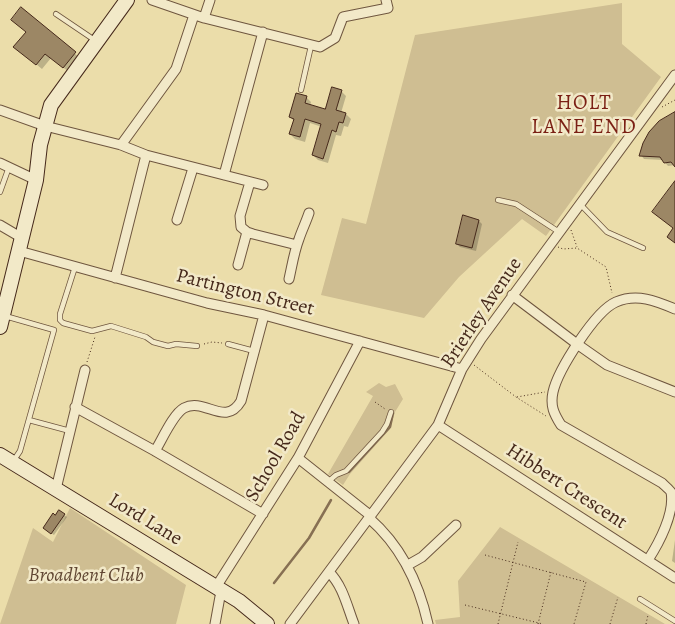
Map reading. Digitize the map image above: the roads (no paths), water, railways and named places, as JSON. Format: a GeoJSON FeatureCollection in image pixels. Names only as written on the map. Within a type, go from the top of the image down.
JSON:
{"type":"FeatureCollection","features":[{"type":"Feature","properties":{"kind":"street"},"geometry":{"type":"LineString","coordinates":[[2,321],[4,295],[20,245],[36,180],[40,145],[51,105],[127,0]]}},
{"type":"Feature","properties":{"kind":"street"},"geometry":{"type":"LineString","coordinates":[[152,0],[204,18],[320,48],[335,38],[343,17],[388,8],[386,0]]}},
{"type":"Feature","properties":{"kind":"street"},"geometry":{"type":"LineString","coordinates":[[204,18],[210,0]]}},
{"type":"Feature","properties":{"kind":"street"},"geometry":{"type":"LineString","coordinates":[[121,145],[176,69],[194,15]]}},
{"type":"Feature","properties":{"kind":"street"},"geometry":{"type":"LineString","coordinates":[[224,175],[263,32]]}},
{"type":"Feature","properties":{"kind":"street","name":"Brierley Avenue"},"geometry":{"type":"LineString","coordinates":[[290,624],[438,425],[467,360],[512,295],[675,75]]}},
{"type":"Feature","properties":{"kind":"street"},"geometry":{"type":"LineString","coordinates":[[0,110],[45,126],[121,145],[146,155],[263,186]]}},
{"type":"Feature","properties":{"kind":"street"},"geometry":{"type":"LineString","coordinates":[[115,278],[146,155]]}},
{"type":"Feature","properties":{"kind":"street"},"geometry":{"type":"LineString","coordinates":[[0,163],[36,180]]}},
{"type":"Feature","properties":{"kind":"street"},"geometry":{"type":"LineString","coordinates":[[177,220],[193,168]]}},
{"type":"Feature","properties":{"kind":"street"},"geometry":{"type":"LineString","coordinates":[[250,182],[240,216],[241,226],[247,232],[297,245]]}},
{"type":"Feature","properties":{"kind":"street"},"geometry":{"type":"LineString","coordinates":[[289,279],[297,245],[309,213]]}},
{"type":"Feature","properties":{"kind":"street","name":"Partington Street"},"geometry":{"type":"LineString","coordinates":[[0,225],[20,245],[75,267],[206,302],[264,315],[462,369]]}},
{"type":"Feature","properties":{"kind":"street"},"geometry":{"type":"LineString","coordinates":[[238,265],[247,232]]}},
{"type":"Feature","properties":{"kind":"street"},"geometry":{"type":"LineString","coordinates":[[512,295],[607,365],[675,392]]}},
{"type":"Feature","properties":{"kind":"street"},"geometry":{"type":"LineString","coordinates":[[648,560],[672,522],[674,500],[671,492],[662,484],[561,425],[553,412],[553,394],[558,380],[577,344],[598,316],[615,302],[640,297],[675,309]]}},
{"type":"Feature","properties":{"kind":"street"},"geometry":{"type":"LineString","coordinates":[[156,451],[177,415],[186,407],[199,407],[224,413],[234,410],[241,401],[264,315]]}},
{"type":"Feature","properties":{"kind":"street","name":"School Road"},"geometry":{"type":"LineString","coordinates":[[219,589],[298,458],[360,341]]}},
{"type":"Feature","properties":{"kind":"street"},"geometry":{"type":"LineString","coordinates":[[56,490],[85,370]]}},
{"type":"Feature","properties":{"kind":"street"},"geometry":{"type":"LineString","coordinates":[[75,407],[156,451],[263,514]]}},
{"type":"Feature","properties":{"kind":"street","name":"Hibbert Crescent"},"geometry":{"type":"LineString","coordinates":[[438,425],[675,578]]}},
{"type":"Feature","properties":{"kind":"street","name":"Lord Lane"},"geometry":{"type":"LineString","coordinates":[[0,455],[239,601],[267,624]]}},
{"type":"Feature","properties":{"kind":"street"},"geometry":{"type":"LineString","coordinates":[[298,458],[329,481],[370,517],[398,548],[408,565],[428,624]]}},
{"type":"Feature","properties":{"kind":"street"},"geometry":{"type":"LineString","coordinates":[[408,565],[422,557],[456,525]]}},
{"type":"Feature","properties":{"kind":"street"},"geometry":{"type":"LineString","coordinates":[[329,572],[337,580],[341,588],[354,624]]}},
{"type":"Feature","properties":{"kind":"street"},"geometry":{"type":"LineString","coordinates":[[215,624],[219,589]]}},
{"type":"Feature","properties":{"kind":"lane"},"geometry":{"type":"LineString","coordinates":[[56,14],[97,42]]}},
{"type":"Feature","properties":{"kind":"lane"},"geometry":{"type":"LineString","coordinates":[[301,90],[307,45]]}},
{"type":"Feature","properties":{"kind":"lane"},"geometry":{"type":"LineString","coordinates":[[0,192],[9,167]]}},
{"type":"Feature","properties":{"kind":"lane"},"geometry":{"type":"LineString","coordinates":[[498,200],[516,204],[559,232]]}},
{"type":"Feature","properties":{"kind":"lane"},"geometry":{"type":"LineString","coordinates":[[580,204],[607,232],[643,248]]}},
{"type":"Feature","properties":{"kind":"lane"},"geometry":{"type":"LineString","coordinates":[[75,267],[60,314],[60,320],[63,323],[85,331],[96,331],[111,326],[146,336],[153,342],[168,346],[176,344],[197,346]]}},
{"type":"Feature","properties":{"kind":"lane"},"geometry":{"type":"LineString","coordinates":[[2,321],[54,330],[20,451],[13,463]]}},
{"type":"Feature","properties":{"kind":"lane"},"geometry":{"type":"LineString","coordinates":[[228,344],[255,352]]}},
{"type":"Feature","properties":{"kind":"lane"},"geometry":{"type":"LineString","coordinates":[[329,481],[336,474],[346,471],[382,432],[391,412]]}},
{"type":"Feature","properties":{"kind":"lane"},"geometry":{"type":"LineString","coordinates":[[29,420],[70,431]]}},
{"type":"Feature","properties":{"kind":"lane"},"geometry":{"type":"LineString","coordinates":[[640,599],[675,621]]}},
{"type":"Feature","properties":{"kind":"waterway"},"geometry":{"type":"LineString","coordinates":[[349,472],[390,427],[393,413]]}},
{"type":"Feature","properties":{"kind":"waterway"},"geometry":{"type":"LineString","coordinates":[[274,583],[309,538],[331,500]]}},
{"type":"Feature","properties":{"kind":"district","name":"HOLT LANE END"},"geometry":{"type":"Point","coordinates":[584,116]}},
{"type":"Feature","properties":{"kind":"park label","name":"Broadbent Club"},"geometry":{"type":"Point","coordinates":[86,576]}}]}
